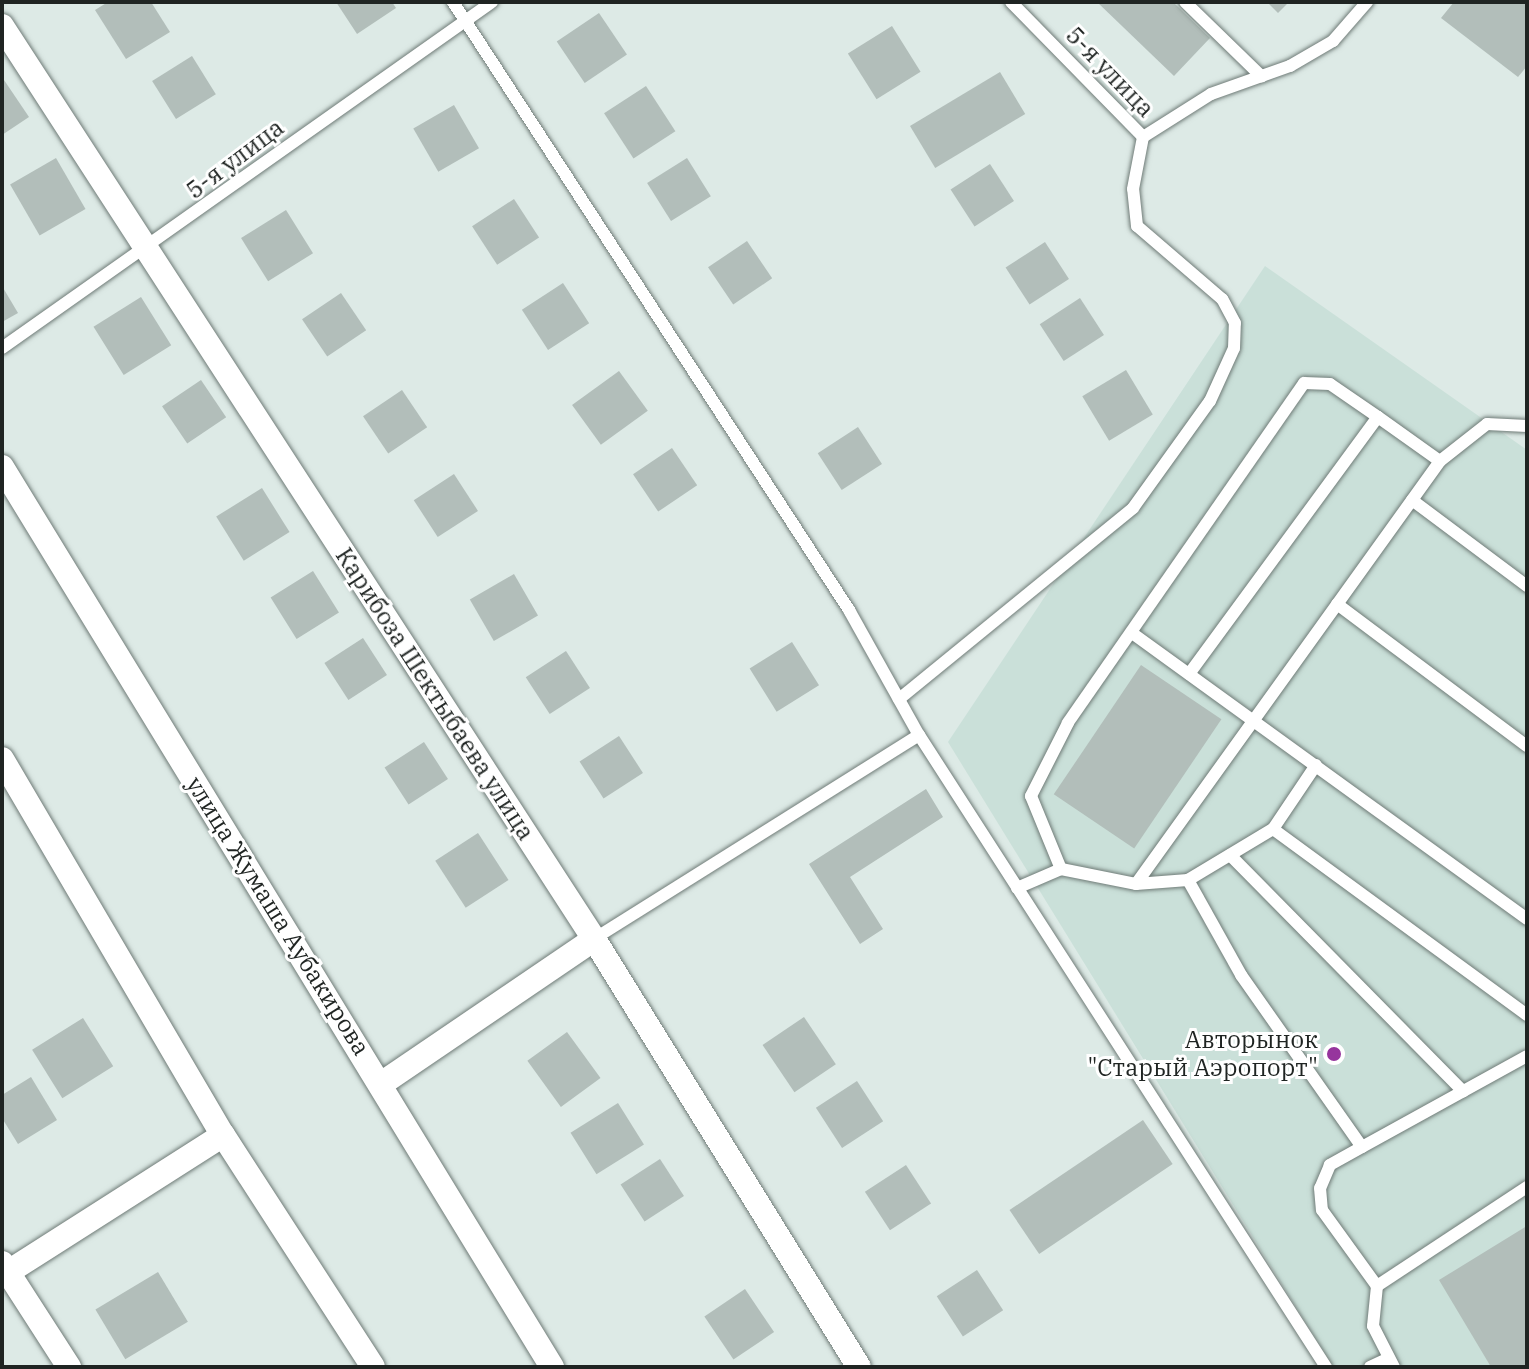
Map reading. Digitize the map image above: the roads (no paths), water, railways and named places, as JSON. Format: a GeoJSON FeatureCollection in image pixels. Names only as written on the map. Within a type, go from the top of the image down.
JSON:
{"type":"FeatureCollection","features":[{"type":"Feature","properties":{"kind":"street","name":"Карибоза Шектыбаева улица"},"geometry":{"type":"LineString","coordinates":[[2,26],[594,939],[859,1367]]}},
{"type":"Feature","properties":{"kind":"street","name":"улица Жумаша Аубакирова"},"geometry":{"type":"LineString","coordinates":[[2,467],[552,1367]]}},
{"type":"Feature","properties":{"kind":"street"},"geometry":{"type":"LineString","coordinates":[[2,759],[223,1135],[373,1367]]}},
{"type":"Feature","properties":{"kind":"street"},"geometry":{"type":"LineString","coordinates":[[381,1084],[594,939]]}},
{"type":"Feature","properties":{"kind":"street"},"geometry":{"type":"LineString","coordinates":[[69,1367],[4,1270],[223,1135]]}},
{"type":"Feature","properties":{"kind":"lane"},"geometry":{"type":"LineString","coordinates":[[453,2],[849,610],[919,735],[1326,1367]]}},
{"type":"Feature","properties":{"kind":"lane","name":"5-я улица"},"geometry":{"type":"LineString","coordinates":[[2,348],[148,252],[463,19],[492,2]]}},
{"type":"Feature","properties":{"kind":"lane","name":"5-я улица"},"geometry":{"type":"LineString","coordinates":[[1011,2],[1143,137]]}},
{"type":"Feature","properties":{"kind":"lane"},"geometry":{"type":"LineString","coordinates":[[1185,2],[1262,77]]}},
{"type":"Feature","properties":{"kind":"lane"},"geometry":{"type":"LineString","coordinates":[[899,699],[1133,508],[1210,401],[1234,348],[1235,323],[1222,299],[1137,226],[1133,189],[1143,137],[1211,94],[1262,77],[1333,41],[1367,2]]}},
{"type":"Feature","properties":{"kind":"lane"},"geometry":{"type":"LineString","coordinates":[[1061,869],[1033,811],[1033,783],[1304,383],[1330,384],[1440,461]]}},
{"type":"Feature","properties":{"kind":"lane"},"geometry":{"type":"LineString","coordinates":[[1189,674],[1378,417]]}},
{"type":"Feature","properties":{"kind":"lane"},"geometry":{"type":"LineString","coordinates":[[1136,884],[1440,461],[1487,424],[1527,426]]}},
{"type":"Feature","properties":{"kind":"lane"},"geometry":{"type":"LineString","coordinates":[[1412,500],[1527,586]]}},
{"type":"Feature","properties":{"kind":"lane"},"geometry":{"type":"LineString","coordinates":[[1337,604],[1527,746]]}},
{"type":"Feature","properties":{"kind":"lane"},"geometry":{"type":"LineString","coordinates":[[1132,633],[1256,718],[1527,919]]}},
{"type":"Feature","properties":{"kind":"lane"},"geometry":{"type":"LineString","coordinates":[[594,939],[919,735]]}},
{"type":"Feature","properties":{"kind":"lane"},"geometry":{"type":"LineString","coordinates":[[1017,888],[1061,869],[1136,884],[1188,880],[1273,829],[1316,765]]}},
{"type":"Feature","properties":{"kind":"lane"},"geometry":{"type":"LineString","coordinates":[[1273,829],[1527,1015]]}},
{"type":"Feature","properties":{"kind":"lane"},"geometry":{"type":"LineString","coordinates":[[1230,855],[1463,1091]]}},
{"type":"Feature","properties":{"kind":"lane"},"geometry":{"type":"LineString","coordinates":[[1188,880],[1241,975],[1362,1147]]}},
{"type":"Feature","properties":{"kind":"lane"},"geometry":{"type":"LineString","coordinates":[[1370,1367],[1390,1363],[1373,1326],[1377,1286],[1322,1210],[1320,1188],[1330,1165],[1527,1056]]}},
{"type":"Feature","properties":{"kind":"lane"},"geometry":{"type":"LineString","coordinates":[[1377,1286],[1527,1187]]}},
{"type":"Feature","properties":{"kind":"place","name":"Авторынок \"Старый Аэропорт\""},"geometry":{"type":"Point","coordinates":[1334,1054]}}]}
